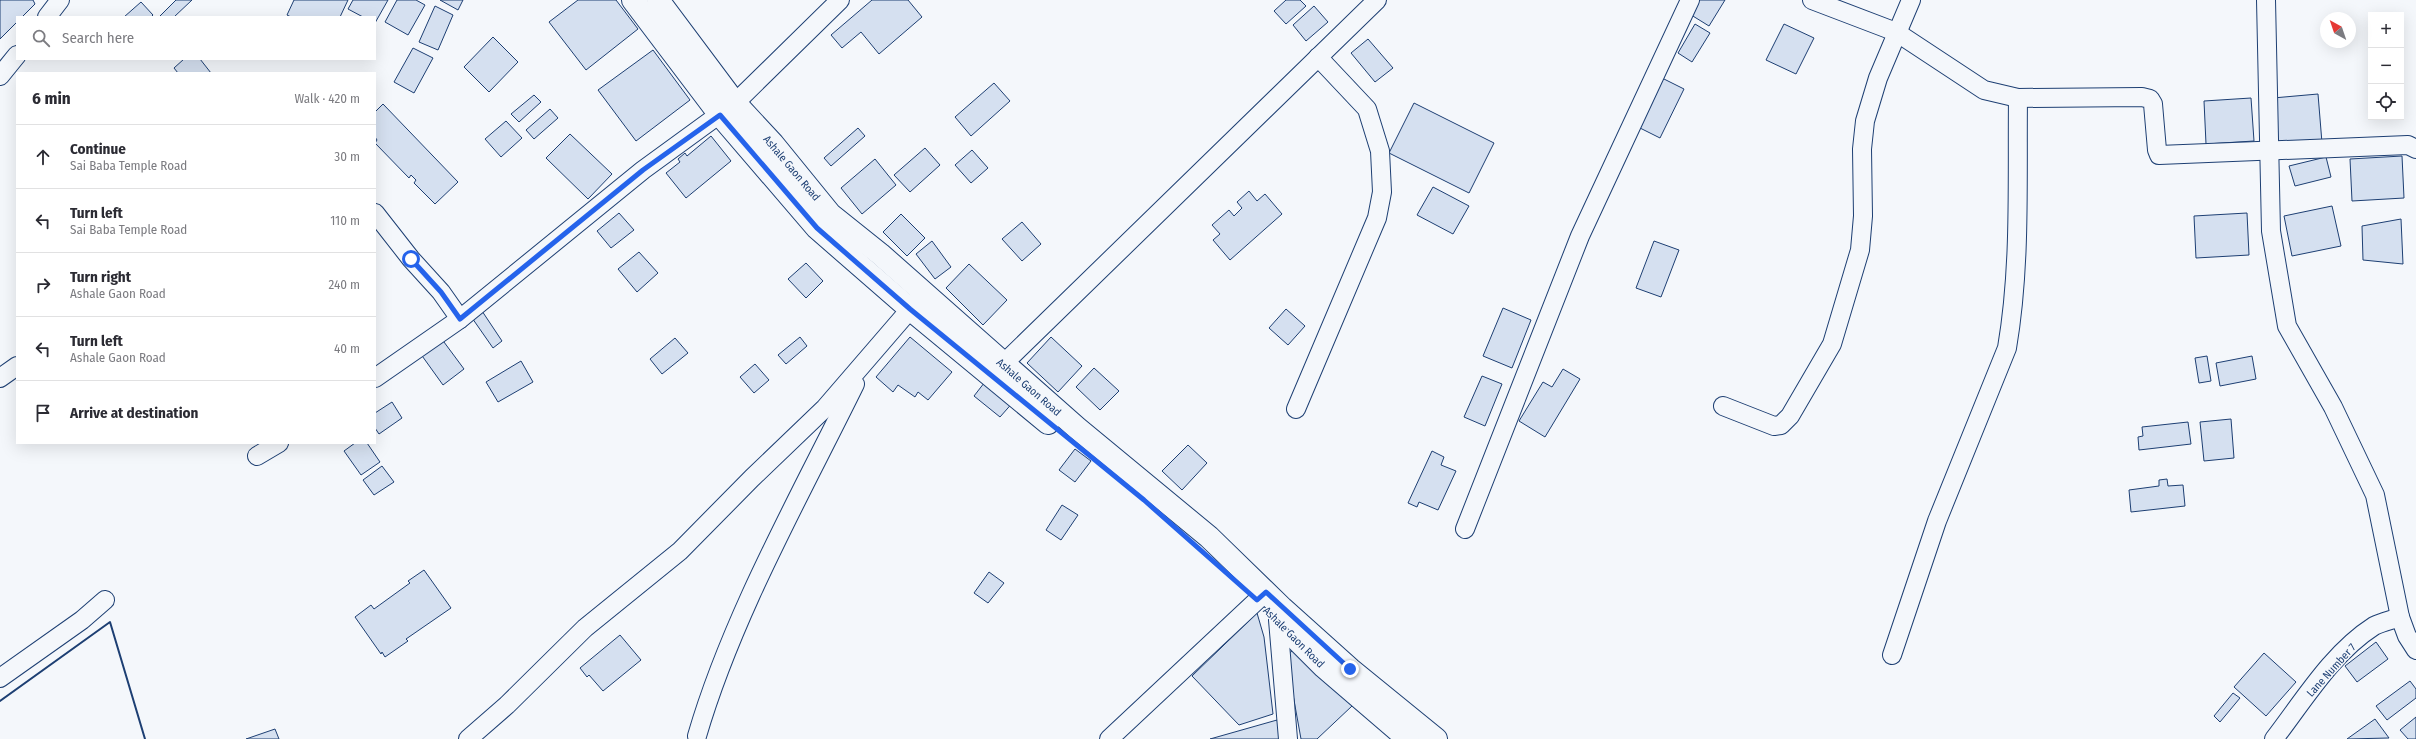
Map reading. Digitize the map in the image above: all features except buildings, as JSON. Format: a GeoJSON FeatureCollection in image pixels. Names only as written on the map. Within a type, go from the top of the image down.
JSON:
{"type":"FeatureCollection","features":[{"type":"Feature","properties":{"kind":"street"},"geometry":{"type":"LineString","coordinates":[[48,16],[60,0]]}},
{"type":"Feature","properties":{"kind":"street","name":"Ashale Gaon Road"},"geometry":{"type":"LineString","coordinates":[[634,0],[824,221],[997,370],[1144,500],[1261,596],[1280,614],[1436,739]]}},
{"type":"Feature","properties":{"kind":"street","name":"Ashale Gaon Road"},"geometry":{"type":"LineString","coordinates":[[658,0],[728,109]]}},
{"type":"Feature","properties":{"kind":"street"},"geometry":{"type":"LineString","coordinates":[[376,377],[460,319],[643,170],[728,109],[840,0]]}},
{"type":"Feature","properties":{"kind":"street"},"geometry":{"type":"LineString","coordinates":[[997,370],[1377,0]]}},
{"type":"Feature","properties":{"kind":"street"},"geometry":{"type":"LineString","coordinates":[[1465,529],[1580,236],[1690,0]]}},
{"type":"Feature","properties":{"kind":"street"},"geometry":{"type":"LineString","coordinates":[[1812,0],[1896,32],[1984,90],[2018,98],[2142,97],[2150,99],[2153,104],[2157,150],[2159,154],[2408,145],[2416,149]]}},
{"type":"Feature","properties":{"kind":"street"},"geometry":{"type":"LineString","coordinates":[[1723,406],[1774,426],[1781,425],[1790,416],[1832,344],[1860,250],[1863,216],[1862,149],[1865,121],[1878,78],[1896,32],[1911,0]]}},
{"type":"Feature","properties":{"kind":"street"},"geometry":{"type":"LineString","coordinates":[[2266,0],[2271,231],[2287,326],[2333,407],[2374,495],[2400,617],[2407,636],[2416,650]]}},
{"type":"Feature","properties":{"kind":"street"},"geometry":{"type":"LineString","coordinates":[[0,76],[16,56]]}},
{"type":"Feature","properties":{"kind":"street"},"geometry":{"type":"LineString","coordinates":[[1296,409],[1377,218],[1382,192],[1380,150],[1367,109],[1318,57]]}},
{"type":"Feature","properties":{"kind":"street"},"geometry":{"type":"LineString","coordinates":[[1892,655],[1937,521],[2007,348],[2012,318],[2015,272],[2018,98]]}},
{"type":"Feature","properties":{"kind":"street"},"geometry":{"type":"LineString","coordinates":[[376,214],[411,259],[441,292],[460,319]]}},
{"type":"Feature","properties":{"kind":"street"},"geometry":{"type":"LineString","coordinates":[[468,739],[507,705],[585,628],[680,551],[752,478],[825,408],[916,301]]}},
{"type":"Feature","properties":{"kind":"street"},"geometry":{"type":"LineString","coordinates":[[697,736],[710,692],[764,568],[868,359]]}},
{"type":"Feature","properties":{"kind":"street"},"geometry":{"type":"LineString","coordinates":[[0,378],[16,367]]}},
{"type":"Feature","properties":{"kind":"street"},"geometry":{"type":"LineString","coordinates":[[258,456],[277,444]]}},
{"type":"Feature","properties":{"kind":"street"},"geometry":{"type":"LineString","coordinates":[[1109,739],[1261,596]]}},
{"type":"Feature","properties":{"kind":"street"},"geometry":{"type":"LineString","coordinates":[[0,678],[82,620],[105,600]]}},
{"type":"Feature","properties":{"kind":"street"},"geometry":{"type":"LineString","coordinates":[[1280,614],[1288,739]]}},
{"type":"Feature","properties":{"kind":"street","name":"Ashale Gaon Road"},"geometry":{"type":"LineString","coordinates":[[1280,614],[1324,667],[1408,739]]}},
{"type":"Feature","properties":{"kind":"street","name":"Lane Number 7"},"geometry":{"type":"LineString","coordinates":[[2274,739],[2314,686],[2347,649],[2375,626],[2400,617]]}},
{"type":"Feature","properties":{"kind":"wall"},"geometry":{"type":"LineString","coordinates":[[0,701],[110,622],[145,739]]}},
{"type":"Feature","properties":{"kind":"route"},"geometry":{"type":"LineString","coordinates":[[411,259],[441,292],[460,319],[643,170],[720,115],[817,228],[910,309],[1182,532],[1257,600],[1266,592],[1350,669]]}}]}
